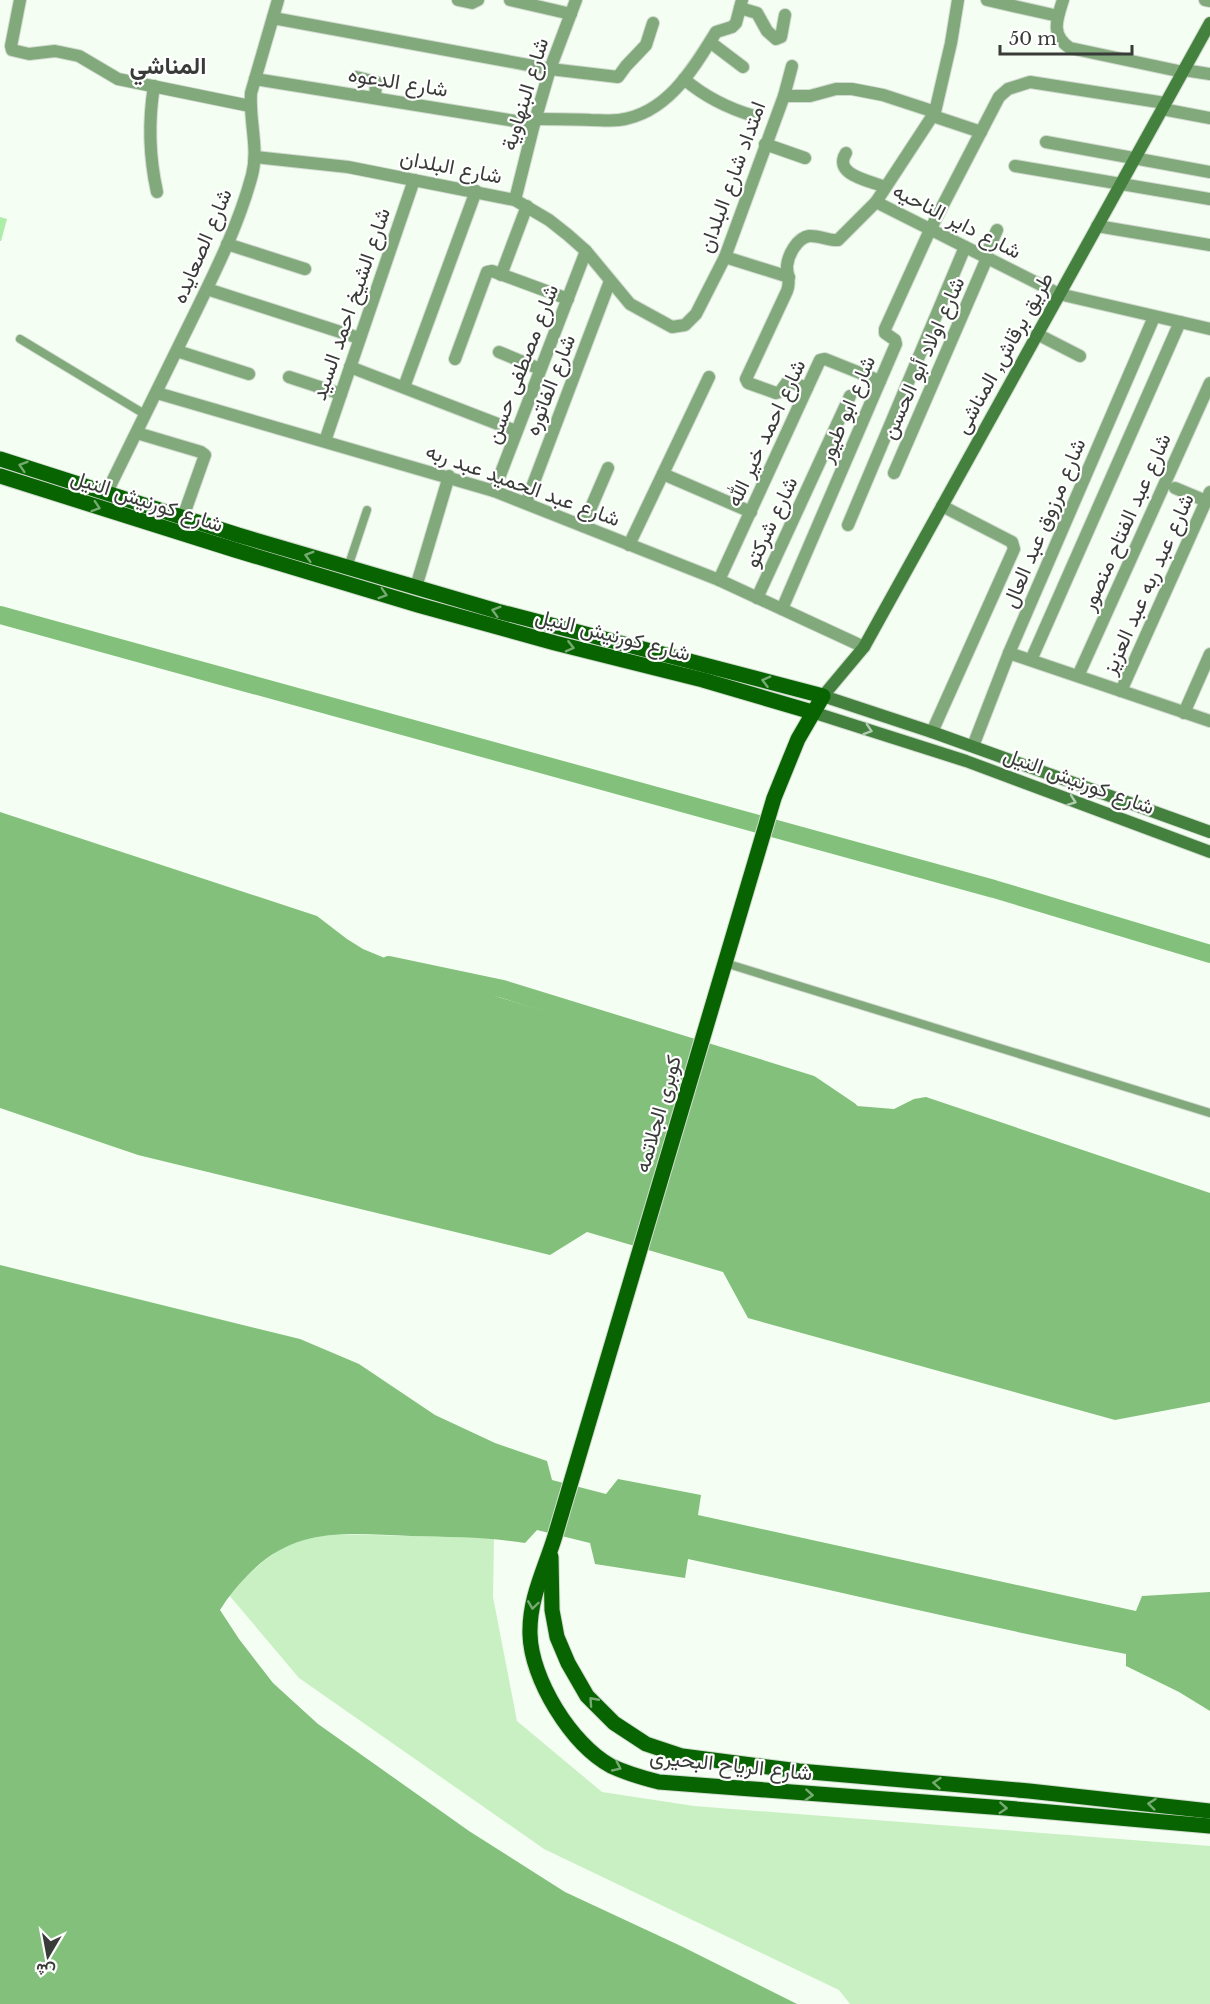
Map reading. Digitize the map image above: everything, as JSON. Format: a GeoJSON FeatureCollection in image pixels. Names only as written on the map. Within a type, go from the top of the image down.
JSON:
{"type":"FeatureCollection","features":[{"type":"Feature","properties":{"kind":"main road","name":"طريق برقاش, المناشى"},"geometry":{"type":"LineString","coordinates":[[823,696],[864,648],[1210,23]]}},
{"type":"Feature","properties":{"kind":"main road","name":"شارع كورنيش النيل"},"geometry":{"type":"LineString","coordinates":[[0,459],[183,517],[497,611],[823,696],[973,746],[1210,832]]}},
{"type":"Feature","properties":{"kind":"main road","name":"شارع كورنيش النيل"},"geometry":{"type":"LineString","coordinates":[[0,476],[418,605],[555,643],[704,680],[813,712],[966,761],[1210,852]]}},
{"type":"Feature","properties":{"kind":"main road"},"geometry":{"type":"LineString","coordinates":[[60,495],[64,479]]}},
{"type":"Feature","properties":{"kind":"main road","name":"كوبرى الجلاتمه"},"geometry":{"type":"LineString","coordinates":[[553,1543],[774,798],[785,768],[823,696]]}},
{"type":"Feature","properties":{"kind":"main road"},"geometry":{"type":"LineString","coordinates":[[1052,793],[1058,777]]}},
{"type":"Feature","properties":{"kind":"main road","name":"شارع الرياح البحيرى"},"geometry":{"type":"LineString","coordinates":[[553,1543],[552,1610],[557,1637],[568,1663],[587,1696],[600,1710],[614,1723],[646,1744],[682,1756],[799,1772],[1029,1791],[1210,1810]]}},
{"type":"Feature","properties":{"kind":"main road","name":"شارع الرياح البحيرى"},"geometry":{"type":"LineString","coordinates":[[553,1543],[534,1597],[530,1632],[532,1658],[544,1689],[581,1741],[610,1765],[626,1772],[659,1782],[1210,1826]]}},
{"type":"Feature","properties":{"kind":"street"},"geometry":{"type":"LineString","coordinates":[[20,0],[12,50],[29,54],[55,51],[79,56],[118,79],[250,106]]}},
{"type":"Feature","properties":{"kind":"street","name":"شارع الصعايده"},"geometry":{"type":"LineString","coordinates":[[107,492],[207,289],[227,244],[252,175],[255,157],[250,106],[255,79],[278,0]]}},
{"type":"Feature","properties":{"kind":"street"},"geometry":{"type":"LineString","coordinates":[[458,0],[475,2]]}},
{"type":"Feature","properties":{"kind":"street"},"geometry":{"type":"LineString","coordinates":[[510,0],[571,14]]}},
{"type":"Feature","properties":{"kind":"street","name":"شارع البنهاوية"},"geometry":{"type":"LineString","coordinates":[[515,200],[534,121],[550,69],[576,0]]}},
{"type":"Feature","properties":{"kind":"street","name":"شارع داير الناحيه"},"geometry":{"type":"LineString","coordinates":[[958,0],[951,43],[934,114],[876,202],[1059,294],[1210,329]]}},
{"type":"Feature","properties":{"kind":"street"},"geometry":{"type":"LineString","coordinates":[[987,0],[1058,16]]}},
{"type":"Feature","properties":{"kind":"street"},"geometry":{"type":"LineString","coordinates":[[1063,0],[1056,31],[1064,44],[1070,48],[1210,74]]}},
{"type":"Feature","properties":{"kind":"street"},"geometry":{"type":"LineString","coordinates":[[1205,0],[1210,1]]}},
{"type":"Feature","properties":{"kind":"street"},"geometry":{"type":"LineString","coordinates":[[743,67],[710,42],[716,32],[732,27],[736,23],[741,4],[757,13],[767,31],[776,39],[781,37],[785,15]]}},
{"type":"Feature","properties":{"kind":"street"},"geometry":{"type":"LineString","coordinates":[[273,18],[550,69],[618,77],[646,45],[653,22]]}},
{"type":"Feature","properties":{"kind":"street","name":"شارع الدعوه"},"geometry":{"type":"LineString","coordinates":[[255,79],[534,121],[619,120],[656,106],[684,79],[710,42]]}},
{"type":"Feature","properties":{"kind":"street"},"geometry":{"type":"LineString","coordinates":[[784,96],[792,66]]}},
{"type":"Feature","properties":{"kind":"street"},"geometry":{"type":"LineString","coordinates":[[356,77],[375,82],[375,98]]}},
{"type":"Feature","properties":{"kind":"street"},"geometry":{"type":"LineString","coordinates":[[684,79],[710,98],[739,112],[754,116]]}},
{"type":"Feature","properties":{"kind":"street"},"geometry":{"type":"LineString","coordinates":[[930,230],[999,97],[1008,89],[1030,82],[1164,106],[1210,118]]}},
{"type":"Feature","properties":{"kind":"street"},"geometry":{"type":"LineString","coordinates":[[154,87],[149,140],[151,166],[157,192]]}},
{"type":"Feature","properties":{"kind":"street","name":"امتداد شارع البلدان"},"geometry":{"type":"LineString","coordinates":[[610,281],[630,304],[666,325],[679,327],[685,325],[696,314],[725,257],[784,96],[810,96],[836,89],[852,89],[883,95],[981,132]]}},
{"type":"Feature","properties":{"kind":"street"},"geometry":{"type":"LineString","coordinates":[[1046,142],[1210,172]]}},
{"type":"Feature","properties":{"kind":"street"},"geometry":{"type":"LineString","coordinates":[[765,144],[804,158]]}},
{"type":"Feature","properties":{"kind":"street"},"geometry":{"type":"LineString","coordinates":[[846,153],[842,159],[842,166],[846,172],[885,187]]}},
{"type":"Feature","properties":{"kind":"street","name":"شارع البلدان"},"geometry":{"type":"LineString","coordinates":[[255,157],[348,167],[515,200],[549,220],[586,251],[610,281]]}},
{"type":"Feature","properties":{"kind":"street"},"geometry":{"type":"LineString","coordinates":[[1015,166],[1210,199]]}},
{"type":"Feature","properties":{"kind":"street","name":"شارع الشيخ احمد السيد"},"geometry":{"type":"LineString","coordinates":[[325,441],[414,180]]}},
{"type":"Feature","properties":{"kind":"street"},"geometry":{"type":"LineString","coordinates":[[404,387],[476,191]]}},
{"type":"Feature","properties":{"kind":"street"},"geometry":{"type":"LineString","coordinates":[[807,388],[788,381],[780,392],[776,393],[746,380],[787,291],[789,277],[787,265],[798,243],[808,236],[838,240],[876,202]]}},
{"type":"Feature","properties":{"kind":"street"},"geometry":{"type":"LineString","coordinates":[[501,275],[527,206]]}},
{"type":"Feature","properties":{"kind":"street"},"geometry":{"type":"LineString","coordinates":[[1097,226],[1210,245]]}},
{"type":"Feature","properties":{"kind":"street","name":"شارع ابو طيور"},"geometry":{"type":"LineString","coordinates":[[782,609],[896,343],[894,338],[886,334],[885,329],[930,230]]}},
{"type":"Feature","properties":{"kind":"street","name":"شارع اولاد أبو الحسن"},"geometry":{"type":"LineString","coordinates":[[894,473],[997,230]]}},
{"type":"Feature","properties":{"kind":"street"},"geometry":{"type":"LineString","coordinates":[[227,244],[304,269]]}},
{"type":"Feature","properties":{"kind":"street"},"geometry":{"type":"LineString","coordinates":[[848,525],[965,247]]}},
{"type":"Feature","properties":{"kind":"street","name":"شارع مصطفى حسن"},"geometry":{"type":"LineString","coordinates":[[494,491],[586,251]]}},
{"type":"Feature","properties":{"kind":"street"},"geometry":{"type":"LineString","coordinates":[[725,257],[789,277]]}},
{"type":"Feature","properties":{"kind":"street"},"geometry":{"type":"LineString","coordinates":[[454,359],[486,274],[490,271],[568,299]]}},
{"type":"Feature","properties":{"kind":"street","name":"شارع الفاتوره"},"geometry":{"type":"LineString","coordinates":[[526,503],[610,281]]}},
{"type":"Feature","properties":{"kind":"street"},"geometry":{"type":"LineString","coordinates":[[207,289],[359,338]]}},
{"type":"Feature","properties":{"kind":"street","name":"شارع مرزوق عبد العال"},"geometry":{"type":"LineString","coordinates":[[973,746],[1009,653],[1154,316]]}},
{"type":"Feature","properties":{"kind":"street"},"geometry":{"type":"LineString","coordinates":[[1031,660],[1180,322]]}},
{"type":"Feature","properties":{"kind":"street"},"geometry":{"type":"LineString","coordinates":[[1037,334],[1080,356]]}},
{"type":"Feature","properties":{"kind":"street"},"geometry":{"type":"LineString","coordinates":[[177,351],[249,374]]}},
{"type":"Feature","properties":{"kind":"street"},"geometry":{"type":"LineString","coordinates":[[499,352],[540,369]]}},
{"type":"Feature","properties":{"kind":"street","name":"شارع احمد خير الله"},"geometry":{"type":"LineString","coordinates":[[719,580],[819,362],[823,358],[880,381]]}},
{"type":"Feature","properties":{"kind":"street"},"geometry":{"type":"LineString","coordinates":[[350,368],[516,431]]}},
{"type":"Feature","properties":{"kind":"street"},"geometry":{"type":"LineString","coordinates":[[289,377],[341,393]]}},
{"type":"Feature","properties":{"kind":"street"},"geometry":{"type":"LineString","coordinates":[[629,545],[709,377]]}},
{"type":"Feature","properties":{"kind":"street","name":"شارع عبد الفتاح منصور"},"geometry":{"type":"LineString","coordinates":[[1078,676],[1210,383]]}},
{"type":"Feature","properties":{"kind":"street","name":"شارع عبد الحميد عبد ربه"},"geometry":{"type":"LineString","coordinates":[[157,393],[449,476],[494,491],[719,580],[864,648]]}},
{"type":"Feature","properties":{"kind":"street","name":"شارع شركتو"},"geometry":{"type":"LineString","coordinates":[[757,598],[850,396]]}},
{"type":"Feature","properties":{"kind":"street"},"geometry":{"type":"LineString","coordinates":[[136,434],[205,455],[183,517]]}},
{"type":"Feature","properties":{"kind":"street"},"geometry":{"type":"LineString","coordinates":[[583,526],[608,468]]}},
{"type":"Feature","properties":{"kind":"street"},"geometry":{"type":"LineString","coordinates":[[663,474],[751,512]]}},
{"type":"Feature","properties":{"kind":"street"},"geometry":{"type":"LineString","coordinates":[[416,587],[449,476]]}},
{"type":"Feature","properties":{"kind":"street"},"geometry":{"type":"LineString","coordinates":[[1175,488],[1208,497]]}},
{"type":"Feature","properties":{"kind":"street","name":"شارع عبد ربه عبد العزيز"},"geometry":{"type":"LineString","coordinates":[[1121,691],[1208,497]]}},
{"type":"Feature","properties":{"kind":"street"},"geometry":{"type":"LineString","coordinates":[[932,732],[1014,549],[1012,542],[942,506]]}},
{"type":"Feature","properties":{"kind":"street"},"geometry":{"type":"LineString","coordinates":[[1009,653],[1210,721]]}},
{"type":"Feature","properties":{"kind":"street"},"geometry":{"type":"LineString","coordinates":[[1184,713],[1210,654]]}},
{"type":"Feature","properties":{"kind":"lane"},"geometry":{"type":"LineString","coordinates":[[20,339],[146,415]]}},
{"type":"Feature","properties":{"kind":"lane"},"geometry":{"type":"LineString","coordinates":[[348,567],[367,510]]}},
{"type":"Feature","properties":{"kind":"lane"},"geometry":{"type":"LineString","coordinates":[[725,963],[1210,1113]]}},
{"type":"Feature","properties":{"kind":"shaded area"},"geometry":{"type":"Polygon","coordinates":[[[0,812],[317,916],[363,949],[433,978],[692,1054],[857,1106],[894,1109],[914,1099],[926,1097],[1210,1193],[1210,1402],[1115,1420],[748,1318],[723,1272],[587,1232],[550,1255],[138,1155],[0,1108],[0,812]]]}},
{"type":"Feature","properties":{"kind":"shaded area"},"geometry":{"type":"Polygon","coordinates":[[[0,1265],[300,1339],[359,1364],[435,1415],[495,1443],[547,1461],[552,1480],[606,1494],[618,1479],[701,1495],[698,1515],[1136,1611],[1142,1596],[1210,1592],[1210,1711],[1179,1692],[1126,1666],[1126,1654],[1016,1632],[688,1559],[685,1578],[595,1564],[590,1543],[537,1530],[525,1543],[366,1534],[344,1534],[304,1540],[266,1559],[240,1583],[220,1610],[273,1683],[318,1724],[469,1831],[565,1892],[797,2004],[0,2004],[0,1265]]]}},
{"type":"Feature","properties":{"kind":"shaded area"},"geometry":{"type":"Polygon","coordinates":[[[333,1534],[494,1538],[493,1597],[517,1721],[602,1792],[694,1806],[1210,1846],[1210,2004],[850,2004],[839,1990],[544,1849],[299,1678],[229,1595],[252,1571],[275,1553],[300,1541],[333,1534]]]}},
{"type":"Feature","properties":{"kind":"building"},"geometry":{"type":"Polygon","coordinates":[[[0,217],[7,219],[1,241],[0,241],[0,217]]]}},
{"type":"Feature","properties":{"kind":"waterway"},"geometry":{"type":"LineString","coordinates":[[0,615],[994,889],[1210,954]]}},
{"type":"Feature","properties":{"kind":"waterway"},"geometry":{"type":"LineString","coordinates":[[389,965],[503,989],[810,1084],[850,1111]]}},
{"type":"Feature","properties":{"kind":"district","name":"المناشي"},"geometry":{"type":"Point","coordinates":[168,65]}}]}
